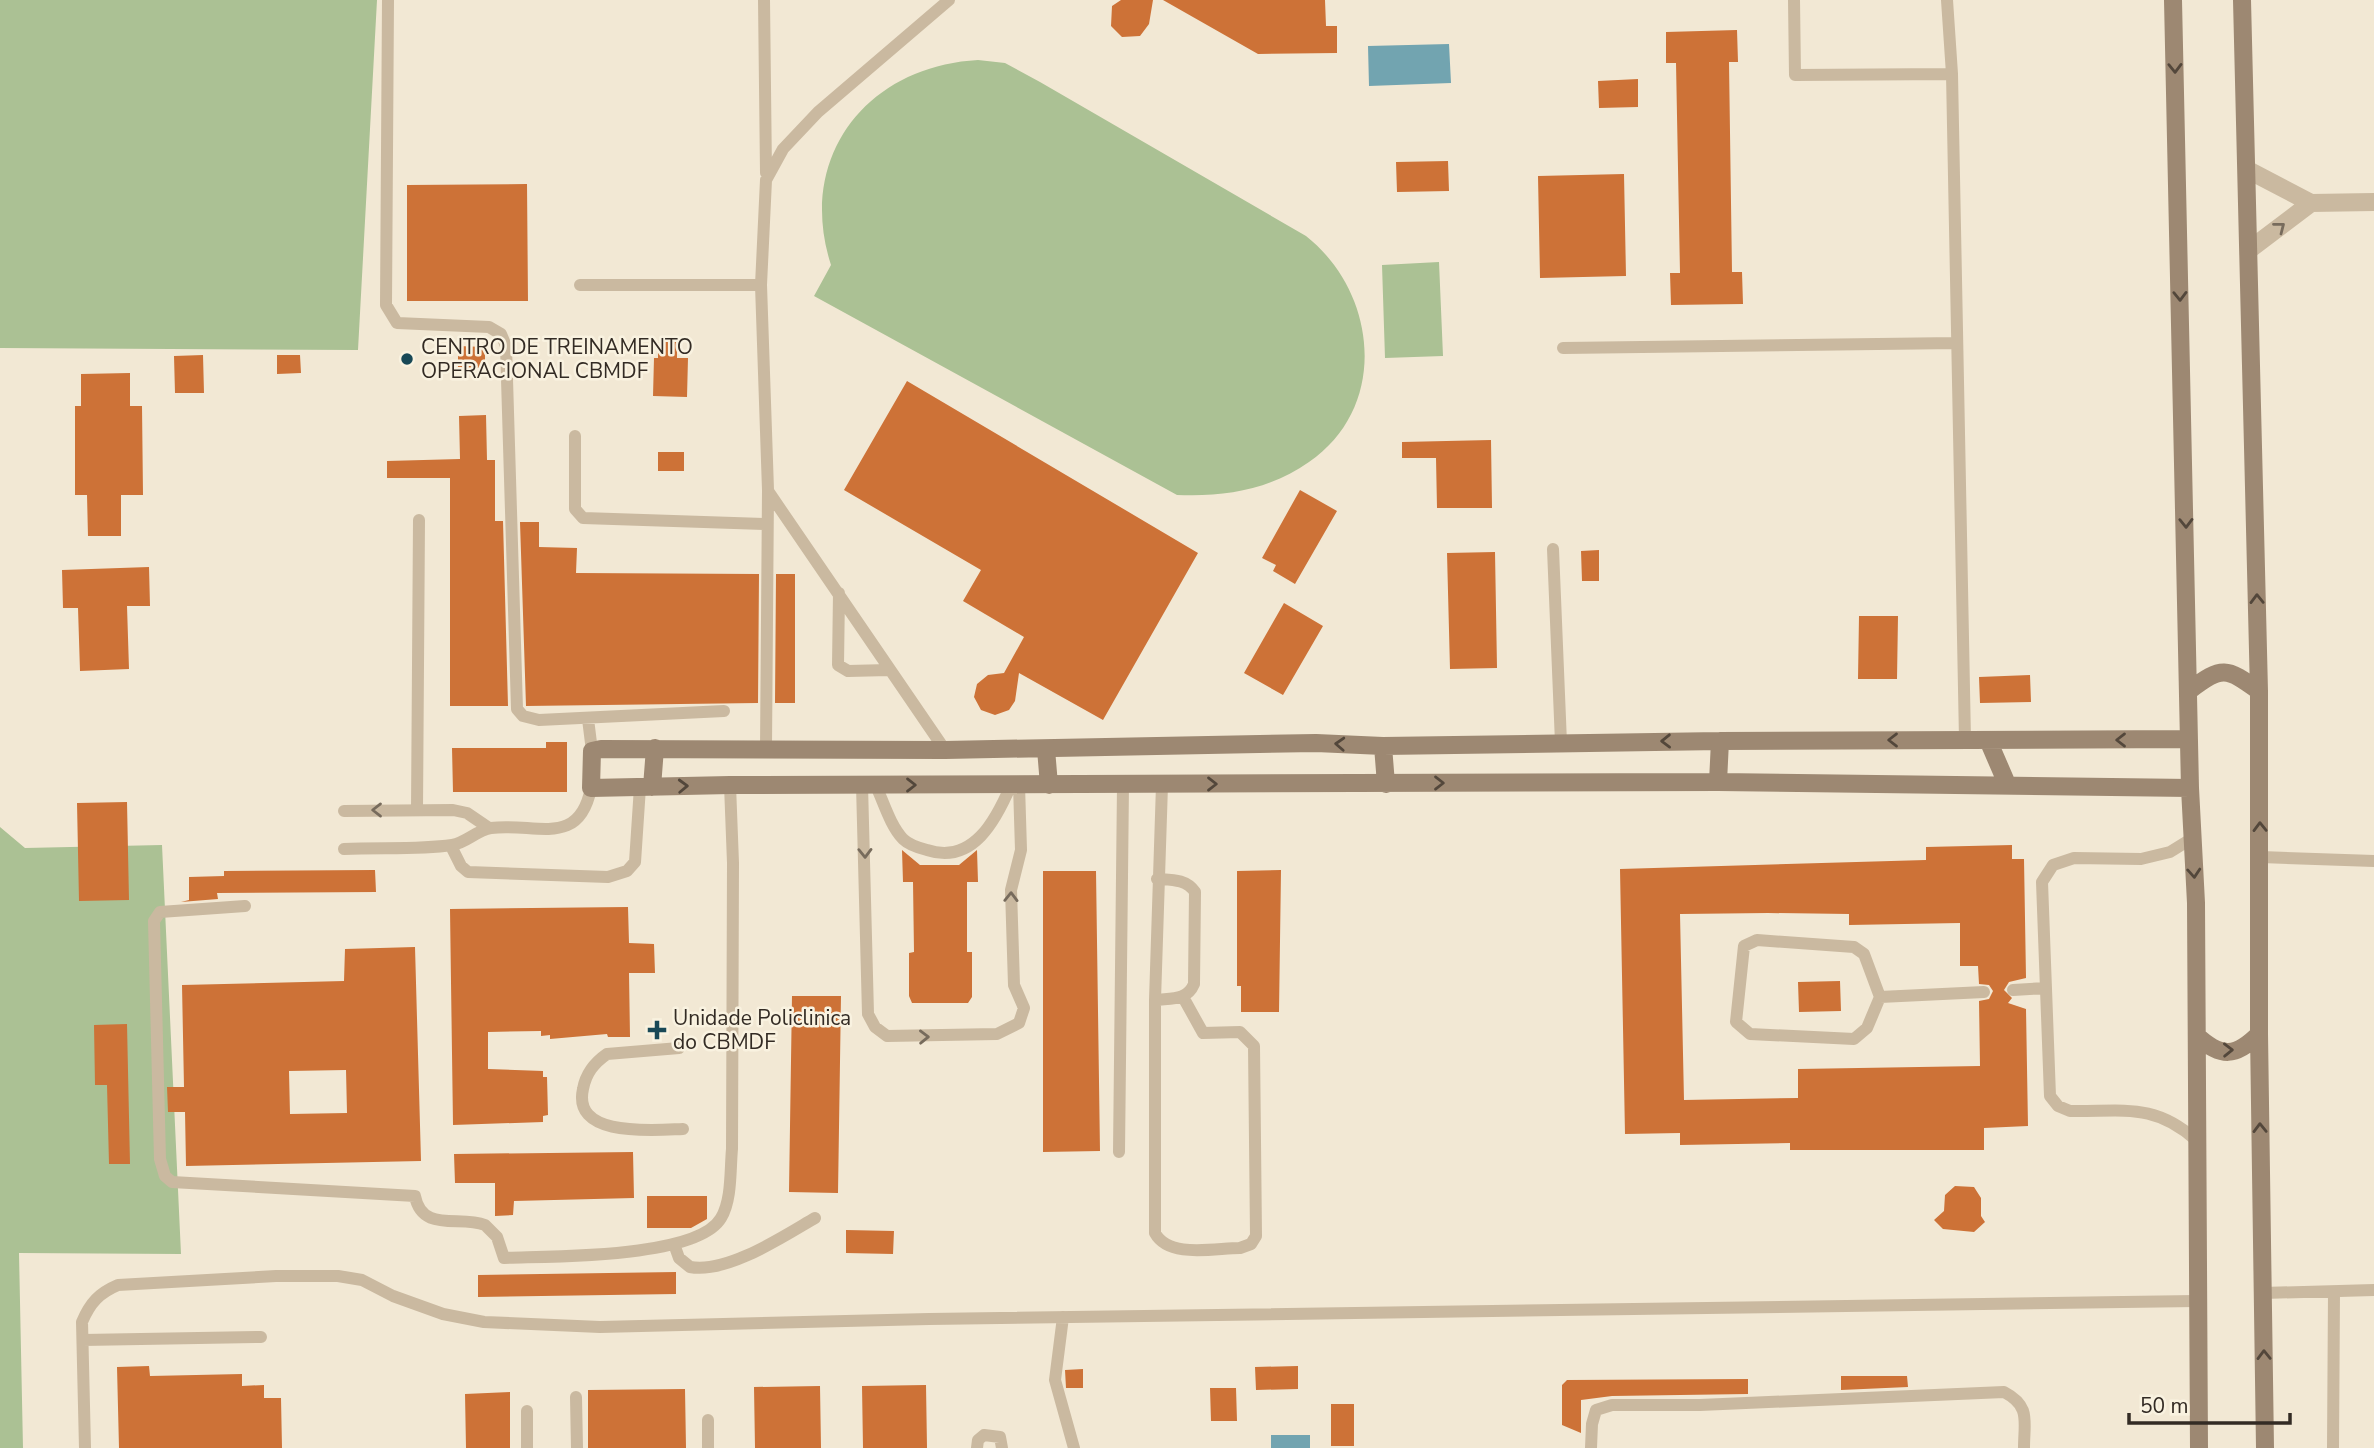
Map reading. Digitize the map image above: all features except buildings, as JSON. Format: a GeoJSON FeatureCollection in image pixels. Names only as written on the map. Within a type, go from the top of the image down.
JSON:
{"type":"FeatureCollection","features":[{"type":"Feature","properties":{"kind":"street"},"geometry":{"type":"LineString","coordinates":[[2173,0],[2190,690],[2189,788],[2196,903],[2196,1301],[2199,1448]]}},
{"type":"Feature","properties":{"kind":"street"},"geometry":{"type":"LineString","coordinates":[[2242,0],[2259,691],[2259,1034],[2265,1448]]}},
{"type":"Feature","properties":{"kind":"street"},"geometry":{"type":"LineString","coordinates":[[2248,170],[2311,203],[2374,202]]}},
{"type":"Feature","properties":{"kind":"street"},"geometry":{"type":"LineString","coordinates":[[2249,250],[2311,203]]}},
{"type":"Feature","properties":{"kind":"street"},"geometry":{"type":"LineString","coordinates":[[2190,690],[2213,672],[2225,671],[2259,691]]}},
{"type":"Feature","properties":{"kind":"street"},"geometry":{"type":"LineString","coordinates":[[2189,739],[1383,746],[1316,743],[945,750],[655,748],[592,751],[591,788],[730,785],[1718,782],[2189,788]]}},
{"type":"Feature","properties":{"kind":"street"},"geometry":{"type":"LineString","coordinates":[[1988,740],[2007,784]]}},
{"type":"Feature","properties":{"kind":"street"},"geometry":{"type":"LineString","coordinates":[[1718,782],[1720,741]]}},
{"type":"Feature","properties":{"kind":"street"},"geometry":{"type":"LineString","coordinates":[[1383,746],[1386,784]]}},
{"type":"Feature","properties":{"kind":"street"},"geometry":{"type":"LineString","coordinates":[[646,787],[655,748]]}},
{"type":"Feature","properties":{"kind":"street"},"geometry":{"type":"LineString","coordinates":[[1046,749],[1049,785]]}},
{"type":"Feature","properties":{"kind":"street"},"geometry":{"type":"LineString","coordinates":[[2197,1036],[2211,1049],[2228,1052],[2244,1049],[2259,1034]]}},
{"type":"Feature","properties":{"kind":"lane"},"geometry":{"type":"LineString","coordinates":[[388,0],[386,305],[397,323],[489,327],[501,334],[506,346],[517,709],[523,716],[538,720],[724,711]]}},
{"type":"Feature","properties":{"kind":"lane"},"geometry":{"type":"LineString","coordinates":[[764,0],[766,180],[761,285],[768,490],[766,748]]}},
{"type":"Feature","properties":{"kind":"lane"},"geometry":{"type":"LineString","coordinates":[[766,180],[783,149],[817,112],[949,0]]}},
{"type":"Feature","properties":{"kind":"lane"},"geometry":{"type":"LineString","coordinates":[[1794,0],[1795,75],[1952,74]]}},
{"type":"Feature","properties":{"kind":"lane"},"geometry":{"type":"LineString","coordinates":[[1947,0],[1952,74],[1965,740]]}},
{"type":"Feature","properties":{"kind":"lane"},"geometry":{"type":"LineString","coordinates":[[580,285],[761,285]]}},
{"type":"Feature","properties":{"kind":"lane"},"geometry":{"type":"LineString","coordinates":[[1563,348],[1957,343]]}},
{"type":"Feature","properties":{"kind":"lane"},"geometry":{"type":"LineString","coordinates":[[575,436],[575,509],[583,518],[767,524]]}},
{"type":"Feature","properties":{"kind":"lane"},"geometry":{"type":"LineString","coordinates":[[768,490],[945,750]]}},
{"type":"Feature","properties":{"kind":"lane"},"geometry":{"type":"LineString","coordinates":[[417,810],[419,520]]}},
{"type":"Feature","properties":{"kind":"lane"},"geometry":{"type":"LineString","coordinates":[[1553,549],[1561,743]]}},
{"type":"Feature","properties":{"kind":"lane"},"geometry":{"type":"LineString","coordinates":[[839,593],[838,665],[848,671],[889,670]]}},
{"type":"Feature","properties":{"kind":"lane"},"geometry":{"type":"LineString","coordinates":[[588,719],[592,751]]}},
{"type":"Feature","properties":{"kind":"lane"},"geometry":{"type":"LineString","coordinates":[[246,906],[160,912],[154,921],[160,1159],[164,1176],[172,1182],[415,1196],[421,1210],[436,1221],[485,1225],[497,1237],[503,1258],[625,1253],[674,1244],[706,1231],[719,1222],[725,1209],[728,1191],[732,1149],[733,863],[730,785]]}},
{"type":"Feature","properties":{"kind":"lane"},"geometry":{"type":"LineString","coordinates":[[869,785],[869,1014],[875,1027],[887,1036],[918,1038],[997,1034],[1015,1027],[1022,1017],[1024,1008],[1014,985],[1010,890],[1021,850],[1015,785]]}},
{"type":"Feature","properties":{"kind":"lane"},"geometry":{"type":"LineString","coordinates":[[869,785],[904,840],[935,853],[961,852],[985,833],[1015,785]]}},
{"type":"Feature","properties":{"kind":"lane"},"geometry":{"type":"LineString","coordinates":[[1119,1152],[1123,785]]}},
{"type":"Feature","properties":{"kind":"lane"},"geometry":{"type":"LineString","coordinates":[[1162,785],[1155,1000],[1155,1233],[1160,1242],[1171,1248],[1240,1248],[1251,1244],[1256,1236],[1254,1046],[1240,1032],[1203,1033],[1183,997]]}},
{"type":"Feature","properties":{"kind":"lane"},"geometry":{"type":"LineString","coordinates":[[451,846],[461,866],[468,872],[608,877],[619,874],[635,862],[646,787]]}},
{"type":"Feature","properties":{"kind":"lane"},"geometry":{"type":"LineString","coordinates":[[344,849],[451,846],[489,828],[560,829],[579,820],[587,808],[591,788]]}},
{"type":"Feature","properties":{"kind":"lane"},"geometry":{"type":"LineString","coordinates":[[344,811],[453,810],[467,813],[489,828]]}},
{"type":"Feature","properties":{"kind":"lane"},"geometry":{"type":"LineString","coordinates":[[2192,839],[2170,852],[2141,859],[2074,858],[2053,865],[2042,882],[2050,1096],[2058,1106],[2070,1111],[2157,1113],[2177,1123],[2196,1140]]}},
{"type":"Feature","properties":{"kind":"lane"},"geometry":{"type":"LineString","coordinates":[[2261,857],[2374,861]]}},
{"type":"Feature","properties":{"kind":"lane"},"geometry":{"type":"LineString","coordinates":[[1155,1000],[1183,997],[1191,992],[1194,984],[1195,892],[1190,885],[1178,880],[1157,879]]}},
{"type":"Feature","properties":{"kind":"lane"},"geometry":{"type":"LineString","coordinates":[[1757,940],[1853,947],[1864,954],[1880,997],[1867,1028],[1854,1039],[1750,1034],[1736,1023],[1744,946],[1757,940]]}},
{"type":"Feature","properties":{"kind":"lane"},"geometry":{"type":"LineString","coordinates":[[2013,989],[2046,988]]}},
{"type":"Feature","properties":{"kind":"lane"},"geometry":{"type":"LineString","coordinates":[[1880,997],[1984,992]]}},
{"type":"Feature","properties":{"kind":"lane"},"geometry":{"type":"LineString","coordinates":[[679,1048],[607,1054],[589,1072],[582,1094],[583,1106],[590,1117],[613,1128],[682,1129]]}},
{"type":"Feature","properties":{"kind":"lane"},"geometry":{"type":"LineString","coordinates":[[674,1244],[679,1258],[690,1268],[721,1265],[776,1241],[816,1218]]}},
{"type":"Feature","properties":{"kind":"lane"},"geometry":{"type":"LineString","coordinates":[[85,1448],[82,1322],[89,1306],[103,1291],[118,1284],[276,1276],[338,1276],[362,1280],[419,1306],[484,1322],[600,1327],[1063,1317],[2196,1301]]}},
{"type":"Feature","properties":{"kind":"lane"},"geometry":{"type":"LineString","coordinates":[[2263,1293],[2374,1290]]}},
{"type":"Feature","properties":{"kind":"lane"},"geometry":{"type":"LineString","coordinates":[[2333,1448],[2334,1292]]}},
{"type":"Feature","properties":{"kind":"lane"},"geometry":{"type":"LineString","coordinates":[[1063,1317],[1055,1380],[1074,1448]]}},
{"type":"Feature","properties":{"kind":"lane"},"geometry":{"type":"LineString","coordinates":[[83,1340],[261,1336]]}},
{"type":"Feature","properties":{"kind":"lane"},"geometry":{"type":"LineString","coordinates":[[1591,1448],[1592,1424],[1596,1410],[1612,1405],[1700,1405],[2004,1392],[2024,1407],[2024,1448]]}},
{"type":"Feature","properties":{"kind":"lane"},"geometry":{"type":"LineString","coordinates":[[576,1398],[577,1448]]}},
{"type":"Feature","properties":{"kind":"lane"},"geometry":{"type":"LineString","coordinates":[[527,1411],[527,1448]]}},
{"type":"Feature","properties":{"kind":"lane"},"geometry":{"type":"LineString","coordinates":[[708,1420],[708,1448]]}},
{"type":"Feature","properties":{"kind":"lane"},"geometry":{"type":"LineString","coordinates":[[977,1448],[978,1440],[984,1435],[1000,1437],[1002,1448]]}},
{"type":"Feature","properties":{"kind":"green space"},"geometry":{"type":"Polygon","coordinates":[[[0,0],[377,0],[358,350],[0,348],[0,0]]]}},
{"type":"Feature","properties":{"kind":"green space"},"geometry":{"type":"Polygon","coordinates":[[[978,60],[1005,63],[1040,82],[1306,236],[1330,259],[1348,287],[1360,317],[1364,349],[1362,381],[1353,411],[1335,439],[1309,462],[1294,472],[1246,490],[1212,495],[1177,495],[814,296],[831,265],[823,225],[824,188],[833,154],[850,124],[873,99],[903,79],[938,66],[978,60]]]}},
{"type":"Feature","properties":{"kind":"green space"},"geometry":{"type":"Polygon","coordinates":[[[1439,262],[1443,356],[1385,358],[1382,265],[1439,262]]]}},
{"type":"Feature","properties":{"kind":"green space"},"geometry":{"type":"Polygon","coordinates":[[[0,827],[25,848],[162,845],[181,1254],[19,1253],[23,1448],[0,1448],[0,827]]]}},
{"type":"Feature","properties":{"kind":"water"},"geometry":{"type":"Polygon","coordinates":[[[1449,44],[1451,83],[1369,86],[1368,46],[1449,44]]]}},
{"type":"Feature","properties":{"kind":"water"},"geometry":{"type":"Polygon","coordinates":[[[1271,1435],[1310,1435],[1310,1448],[1271,1448],[1271,1435]]]}},
{"type":"Feature","properties":{"kind":"place","name":"CENTRO DE TREINAMENTO OPERACIONAL CBMDF"},"geometry":{"type":"Point","coordinates":[407,359]}},
{"type":"Feature","properties":{"kind":"place","name":"Unidade Policlinica do CBMDF"},"geometry":{"type":"Point","coordinates":[657,1030]}}]}
